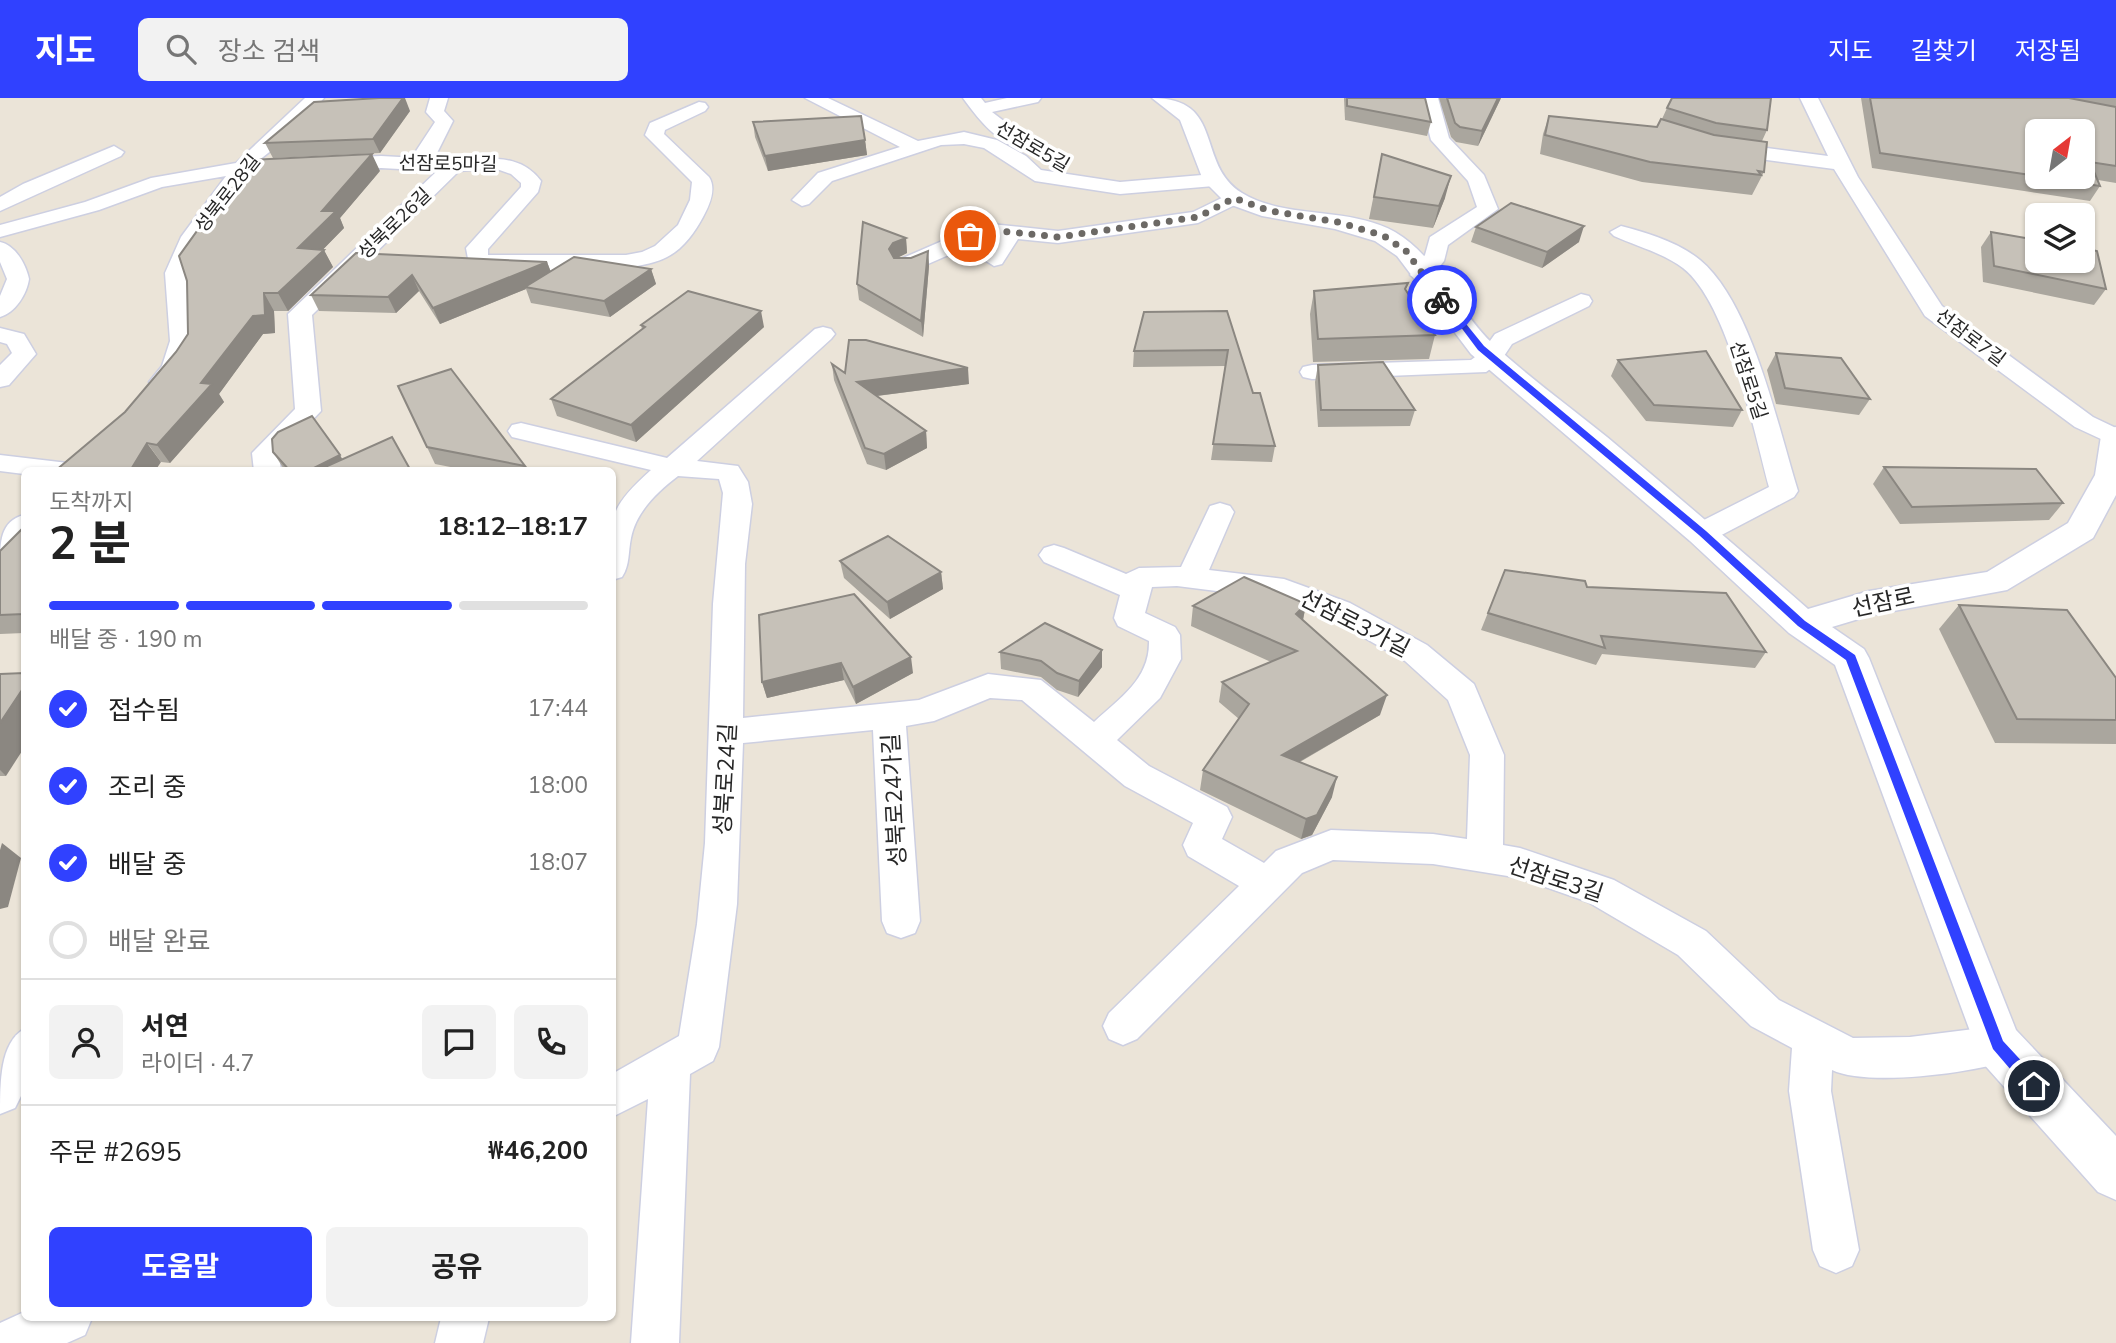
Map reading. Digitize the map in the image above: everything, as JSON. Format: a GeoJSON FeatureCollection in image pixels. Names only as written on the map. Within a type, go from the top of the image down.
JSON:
{"type":"FeatureCollection","features":[{"type":"Feature","properties":{"kind":"street","name":"성북로28길"},"geometry":{"type":"LineString","coordinates":[[147,396],[174,368],[182,341],[176,273],[192,237],[241,168],[315,98]]}},
{"type":"Feature","properties":{"kind":"street","name":"성북로26길"},"geometry":{"type":"LineString","coordinates":[[267,467],[264,453],[309,411],[300,314],[453,166],[427,158],[426,151],[441,131],[444,121],[435,112],[439,98]]}},
{"type":"Feature","properties":{"kind":"street"},"geometry":{"type":"LineString","coordinates":[[814,98],[877,130],[919,147]]}},
{"type":"Feature","properties":{"kind":"street"},"geometry":{"type":"LineString","coordinates":[[976,104],[1032,98]]}},
{"type":"Feature","properties":{"kind":"street"},"geometry":{"type":"LineString","coordinates":[[1163,98],[1189,117],[1213,180],[1234,198],[1270,211],[1338,222],[1384,236],[1406,251],[1422,275],[1491,357],[1702,533],[1801,624]]}},
{"type":"Feature","properties":{"kind":"street"},"geometry":{"type":"LineString","coordinates":[[1422,275],[1436,256],[1438,243],[1488,209],[1477,179],[1440,141],[1429,98]]}},
{"type":"Feature","properties":{"kind":"street","name":"선잠로7길"},"geometry":{"type":"LineString","coordinates":[[1809,98],[1842,164],[1933,311],[2084,422],[2116,437]]}},
{"type":"Feature","properties":{"kind":"street","name":"선잠로5길"},"geometry":{"type":"LineString","coordinates":[[976,104],[991,123],[1071,170],[1132,180],[1144,186]]}},
{"type":"Feature","properties":{"kind":"street","name":"선잠로5마길"},"geometry":{"type":"LineString","coordinates":[[0,230],[92,206],[158,181],[241,168],[381,162],[453,166],[496,162],[518,170],[531,181],[531,188],[524,199],[477,248],[477,259],[493,263],[626,262],[646,258],[664,250],[685,227],[704,191],[702,181],[654,135],[656,127],[699,107]]}},
{"type":"Feature","properties":{"kind":"street"},"geometry":{"type":"LineString","coordinates":[[802,200],[825,177],[919,147],[964,138],[990,144],[1019,160],[1035,175],[1043,192],[1068,201]]}},
{"type":"Feature","properties":{"kind":"street"},"geometry":{"type":"LineString","coordinates":[[1707,145],[1842,164]]}},
{"type":"Feature","properties":{"kind":"street"},"geometry":{"type":"LineString","coordinates":[[0,205],[42,182],[114,152]]}},
{"type":"Feature","properties":{"kind":"street"},"geometry":{"type":"LineString","coordinates":[[1035,175],[1120,188],[1213,180]]}},
{"type":"Feature","properties":{"kind":"street"},"geometry":{"type":"LineString","coordinates":[[904,266],[970,236],[991,230],[1058,237],[1078,227],[1198,217],[1234,198]]}},
{"type":"Feature","properties":{"kind":"street","name":"선잠로5길"},"geometry":{"type":"LineString","coordinates":[[1621,232],[1693,264],[1716,290],[1737,340],[1784,491],[1702,533]]}},
{"type":"Feature","properties":{"kind":"street"},"geometry":{"type":"LineString","coordinates":[[993,259],[1012,233]]}},
{"type":"Feature","properties":{"kind":"street"},"geometry":{"type":"LineString","coordinates":[[0,248],[15,264],[19,282],[14,295],[0,310]]}},
{"type":"Feature","properties":{"kind":"street"},"geometry":{"type":"LineString","coordinates":[[1312,372],[1477,367],[1491,357],[1503,339],[1581,301]]}},
{"type":"Feature","properties":{"kind":"street"},"geometry":{"type":"LineString","coordinates":[[616,542],[630,506],[823,334]]}},
{"type":"Feature","properties":{"kind":"street"},"geometry":{"type":"LineString","coordinates":[[0,335],[16,339],[24,354],[0,380]]}},
{"type":"Feature","properties":{"kind":"street","name":"성북로24길"},"geometry":{"type":"LineString","coordinates":[[521,431],[672,467],[728,472],[737,483],[730,562],[728,732],[720,885],[698,1047],[616,1095]]}},
{"type":"Feature","properties":{"kind":"street","name":"선잠로"},"geometry":{"type":"LineString","coordinates":[[1801,624],[1869,603],[1995,582],[2014,572],[2081,530],[2111,475],[2116,437]]}},
{"type":"Feature","properties":{"kind":"street"},"geometry":{"type":"LineString","coordinates":[[72,467],[88,452]]}},
{"type":"Feature","properties":{"kind":"street"},"geometry":{"type":"LineString","coordinates":[[0,463],[34,467]]}},
{"type":"Feature","properties":{"kind":"street"},"geometry":{"type":"LineString","coordinates":[[1191,578],[1220,512]]}},
{"type":"Feature","properties":{"kind":"street"},"geometry":{"type":"LineString","coordinates":[[0,555],[21,528]]}},
{"type":"Feature","properties":{"kind":"street"},"geometry":{"type":"LineString","coordinates":[[1054,555],[1136,590],[1129,618],[1164,635],[1165,659],[1149,690],[1095,741]]}},
{"type":"Feature","properties":{"kind":"street","name":"선잠로3가길"},"geometry":{"type":"LineString","coordinates":[[1136,590],[1139,578],[1191,578],[1284,589],[1339,610],[1416,653],[1462,693],[1487,755],[1485,858]]}},
{"type":"Feature","properties":{"kind":"street","name":"선잠로"},"geometry":{"type":"LineString","coordinates":[[1801,624],[1851,658],[1998,1045],[2116,1174]]}},
{"type":"Feature","properties":{"kind":"street"},"geometry":{"type":"LineString","coordinates":[[889,714],[922,712],[988,686],[1030,688],[1137,776],[1214,817],[1201,845],[1267,884]]}},
{"type":"Feature","properties":{"kind":"street","name":"성북로24가길"},"geometry":{"type":"LineString","coordinates":[[728,732],[889,714],[901,921]]}},
{"type":"Feature","properties":{"kind":"street","name":"선잠로3길"},"geometry":{"type":"LineString","coordinates":[[1123,1026],[1289,862],[1331,845],[1433,849],[1520,863],[1601,891],[1692,943],[1765,1013],[1850,1058],[1910,1058],[1998,1045]]}},
{"type":"Feature","properties":{"kind":"street"},"geometry":{"type":"LineString","coordinates":[[1813,1038],[1810,1091],[1836,1250]]}},
{"type":"Feature","properties":{"kind":"street"},"geometry":{"type":"LineString","coordinates":[[0,1093],[21,1054]]}},
{"type":"Feature","properties":{"kind":"street"},"geometry":{"type":"LineString","coordinates":[[654,1343],[669,1121],[669,1064]]}},
{"type":"Feature","properties":{"kind":"street"},"geometry":{"type":"LineString","coordinates":[[10,1343],[61,1321]]}},
{"type":"Feature","properties":{"kind":"street"},"geometry":{"type":"LineString","coordinates":[[459,1343],[465,1321]]}},
{"type":"Feature","properties":{"kind":"building"},"geometry":{"type":"Polygon","coordinates":[[[403,98],[373,139],[265,143],[314,102],[403,98]]]}},
{"type":"Feature","properties":{"kind":"building"},"geometry":{"type":"Polygon","coordinates":[[[1347,98],[1425,98],[1431,122],[1347,106],[1347,98]]]}},
{"type":"Feature","properties":{"kind":"building"},"geometry":{"type":"Polygon","coordinates":[[[1447,98],[1498,98],[1482,131],[1460,127],[1455,123],[1447,98]]]}},
{"type":"Feature","properties":{"kind":"building"},"geometry":{"type":"Polygon","coordinates":[[[1672,98],[1771,98],[1767,130],[1716,123],[1667,108],[1672,98]]]}},
{"type":"Feature","properties":{"kind":"building"},"geometry":{"type":"Polygon","coordinates":[[[1870,98],[2069,98],[2116,107],[2116,166],[2095,163],[2095,119],[2025,119],[2025,174],[1880,153],[1870,98]]]}},
{"type":"Feature","properties":{"kind":"building"},"geometry":{"type":"Polygon","coordinates":[[[861,116],[865,140],[765,156],[753,122],[861,116]]]}},
{"type":"Feature","properties":{"kind":"building"},"geometry":{"type":"Polygon","coordinates":[[[1549,116],[1657,127],[1661,119],[1714,135],[1767,142],[1764,172],[1758,171],[1761,175],[1650,162],[1545,135],[1549,116]]]}},
{"type":"Feature","properties":{"kind":"building"},"geometry":{"type":"Polygon","coordinates":[[[372,154],[322,211],[336,211],[298,248],[324,250],[278,293],[264,293],[265,315],[253,316],[201,383],[212,384],[157,445],[147,443],[132,467],[60,467],[125,412],[188,334],[187,281],[179,256],[248,160],[372,154]]]}},
{"type":"Feature","properties":{"kind":"building"},"geometry":{"type":"Polygon","coordinates":[[[1382,154],[1451,176],[1439,206],[1374,197],[1382,154]]]}},
{"type":"Feature","properties":{"kind":"building"},"geometry":{"type":"Polygon","coordinates":[[[1511,203],[1584,226],[1547,252],[1476,227],[1511,203]]]}},
{"type":"Feature","properties":{"kind":"building"},"geometry":{"type":"Polygon","coordinates":[[[863,222],[906,238],[893,243],[889,249],[894,258],[911,258],[928,251],[921,321],[857,284],[863,222]]]}},
{"type":"Feature","properties":{"kind":"building"},"geometry":{"type":"Polygon","coordinates":[[[1991,232],[2025,238],[2025,272],[1994,266],[1991,232]]]}},
{"type":"Feature","properties":{"kind":"building"},"geometry":{"type":"Polygon","coordinates":[[[2097,251],[2106,289],[2028,273],[2095,273],[2097,251]]]}},
{"type":"Feature","properties":{"kind":"building"},"geometry":{"type":"Polygon","coordinates":[[[356,253],[547,262],[433,308],[412,275],[388,297],[311,295],[356,253]]]}},
{"type":"Feature","properties":{"kind":"building"},"geometry":{"type":"Polygon","coordinates":[[[574,257],[651,269],[604,301],[525,287],[574,257]]]}},
{"type":"Feature","properties":{"kind":"building"},"geometry":{"type":"Polygon","coordinates":[[[1408,283],[1405,289],[1435,335],[1318,339],[1314,291],[1408,283]]]}},
{"type":"Feature","properties":{"kind":"building"},"geometry":{"type":"Polygon","coordinates":[[[688,291],[761,311],[631,425],[551,399],[645,327],[641,325],[688,291]]]}},
{"type":"Feature","properties":{"kind":"building"},"geometry":{"type":"Polygon","coordinates":[[[1227,311],[1253,393],[1260,393],[1275,446],[1213,444],[1228,350],[1134,351],[1144,312],[1227,311]]]}},
{"type":"Feature","properties":{"kind":"building"},"geometry":{"type":"Polygon","coordinates":[[[849,340],[866,340],[968,368],[857,382],[926,431],[884,454],[865,448],[832,364],[845,373],[849,340]]]}},
{"type":"Feature","properties":{"kind":"building"},"geometry":{"type":"Polygon","coordinates":[[[1706,351],[1742,410],[1654,405],[1618,360],[1706,351]]]}},
{"type":"Feature","properties":{"kind":"building"},"geometry":{"type":"Polygon","coordinates":[[[1776,353],[1841,358],[1870,399],[1785,388],[1776,353]]]}},
{"type":"Feature","properties":{"kind":"building"},"geometry":{"type":"Polygon","coordinates":[[[1383,362],[1415,410],[1321,410],[1318,365],[1383,362]]]}},
{"type":"Feature","properties":{"kind":"building"},"geometry":{"type":"Polygon","coordinates":[[[451,369],[525,466],[427,447],[398,386],[451,369]]]}},
{"type":"Feature","properties":{"kind":"building"},"geometry":{"type":"Polygon","coordinates":[[[312,416],[340,455],[316,467],[286,467],[273,452],[272,439],[278,432],[312,416]]]}},
{"type":"Feature","properties":{"kind":"building"},"geometry":{"type":"Polygon","coordinates":[[[392,437],[409,467],[325,467],[392,437]]]}},
{"type":"Feature","properties":{"kind":"building"},"geometry":{"type":"Polygon","coordinates":[[[1884,467],[2036,469],[2063,503],[1912,507],[1884,467]]]}},
{"type":"Feature","properties":{"kind":"building"},"geometry":{"type":"Polygon","coordinates":[[[21,530],[21,614],[0,615],[0,551],[21,530]]]}},
{"type":"Feature","properties":{"kind":"building"},"geometry":{"type":"Polygon","coordinates":[[[888,536],[941,572],[887,602],[840,561],[888,536]]]}},
{"type":"Feature","properties":{"kind":"building"},"geometry":{"type":"Polygon","coordinates":[[[1505,570],[1585,581],[1587,587],[1726,593],[1766,652],[1601,636],[1605,648],[1488,613],[1505,570]]]}},
{"type":"Feature","properties":{"kind":"building"},"geometry":{"type":"Polygon","coordinates":[[[1244,577],[1306,604],[1296,614],[1387,695],[1282,755],[1337,777],[1317,815],[1306,819],[1203,770],[1249,704],[1222,682],[1297,651],[1193,606],[1244,577]]]}},
{"type":"Feature","properties":{"kind":"building"},"geometry":{"type":"Polygon","coordinates":[[[854,594],[911,657],[853,687],[841,663],[762,682],[759,615],[854,594]]]}},
{"type":"Feature","properties":{"kind":"building"},"geometry":{"type":"Polygon","coordinates":[[[1959,605],[2067,610],[2116,678],[2116,720],[2017,719],[1959,605]]]}},
{"type":"Feature","properties":{"kind":"building"},"geometry":{"type":"Polygon","coordinates":[[[1045,623],[1102,650],[1079,681],[1057,673],[1041,661],[1000,652],[1045,623]]]}},
{"type":"Feature","properties":{"kind":"building"},"geometry":{"type":"Polygon","coordinates":[[[21,673],[21,692],[0,723],[0,674],[21,673]]]}},
{"type":"Feature","properties":{"kind":"way so far"},"geometry":{"type":"LineString","coordinates":[[970,236],[991,230],[1058,237],[1150,224],[1198,217],[1234,198],[1270,211],[1338,222],[1384,236],[1406,251],[1442,300]]}},
{"type":"Feature","properties":{"kind":"route"},"geometry":{"type":"LineString","coordinates":[[1442,300],[1481,348],[1702,533],[1801,624],[1851,658],[1939,896],[1998,1045],[2034,1086]]}}]}
